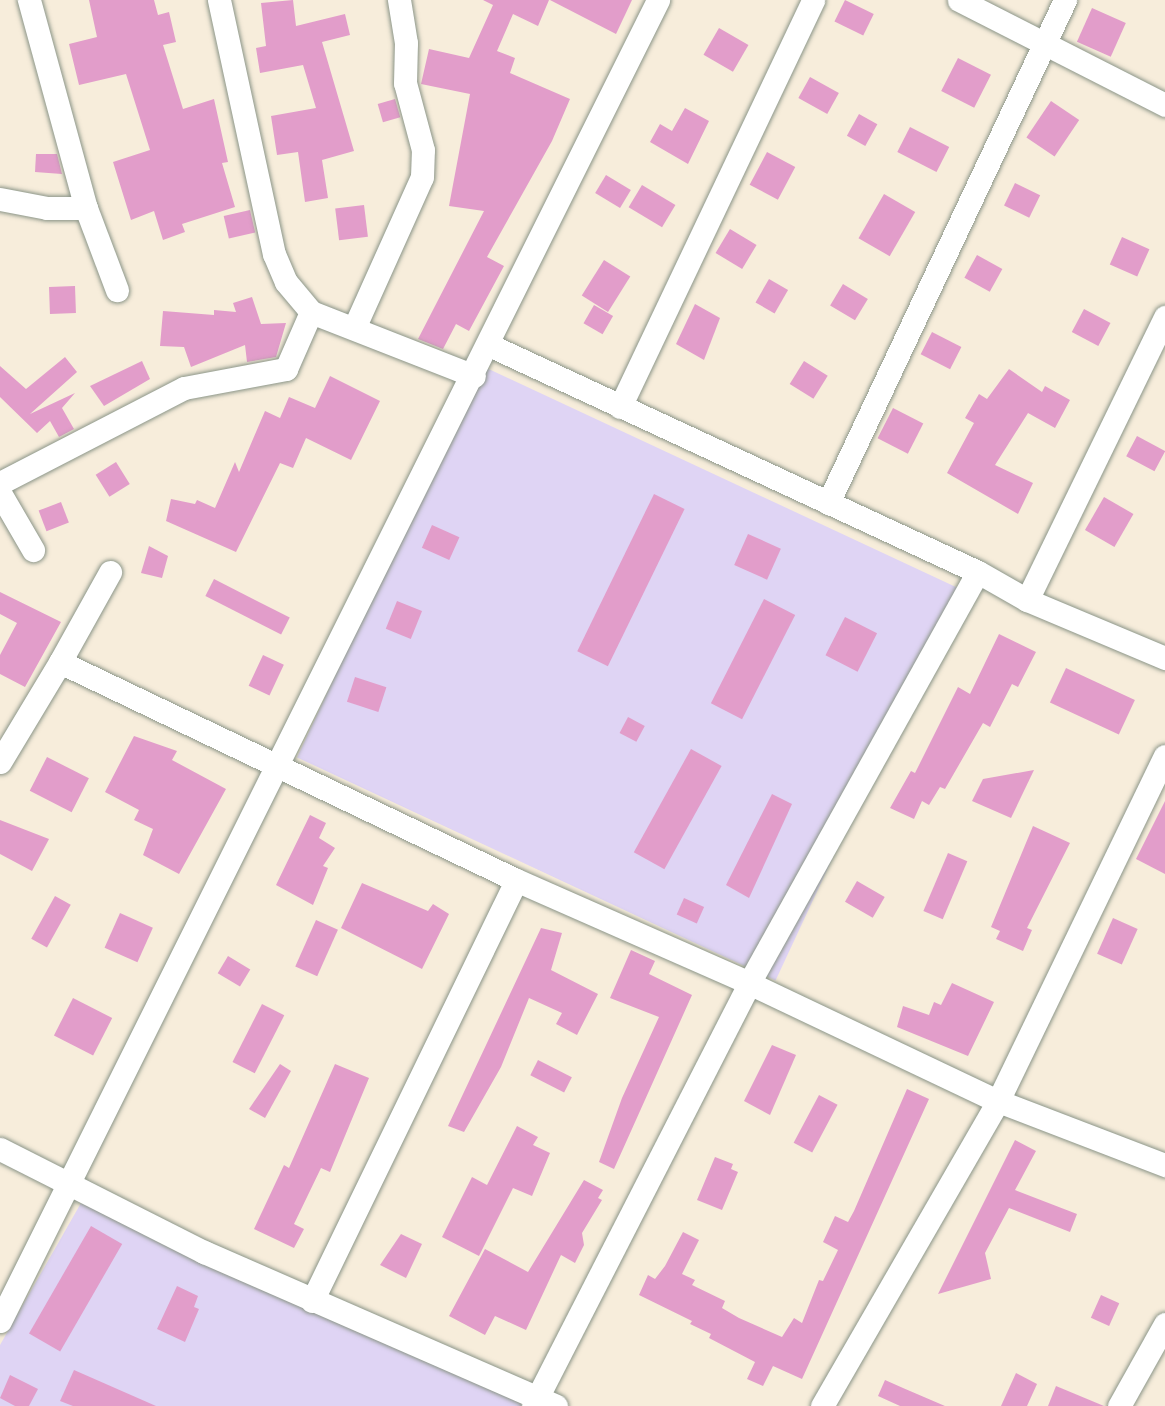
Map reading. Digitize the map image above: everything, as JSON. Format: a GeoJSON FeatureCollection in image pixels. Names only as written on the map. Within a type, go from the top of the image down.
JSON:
{"type":"FeatureCollection","features":[{"type":"Feature","properties":{"kind":"street"},"geometry":{"type":"LineString","coordinates":[[29,0],[86,208],[117,289]]}},
{"type":"Feature","properties":{"kind":"street"},"geometry":{"type":"LineString","coordinates":[[219,0],[274,254],[286,282],[310,312],[355,326],[474,376]]}},
{"type":"Feature","properties":{"kind":"street"},"geometry":{"type":"LineString","coordinates":[[355,326],[422,177],[423,149],[405,83],[406,43],[399,0]]}},
{"type":"Feature","properties":{"kind":"street"},"geometry":{"type":"LineString","coordinates":[[0,1321],[71,1185],[275,762],[474,376],[487,344],[658,0]]}},
{"type":"Feature","properties":{"kind":"street"},"geometry":{"type":"LineString","coordinates":[[620,407],[813,0]]}},
{"type":"Feature","properties":{"kind":"street"},"geometry":{"type":"LineString","coordinates":[[959,0],[1165,105]]}},
{"type":"Feature","properties":{"kind":"street"},"geometry":{"type":"LineString","coordinates":[[828,503],[1047,45],[1065,0]]}},
{"type":"Feature","properties":{"kind":"street"},"geometry":{"type":"LineString","coordinates":[[0,199],[47,208],[86,208]]}},
{"type":"Feature","properties":{"kind":"street"},"geometry":{"type":"LineString","coordinates":[[0,483],[184,388],[286,369],[310,312]]}},
{"type":"Feature","properties":{"kind":"street"},"geometry":{"type":"LineString","coordinates":[[1027,600],[1165,317]]}},
{"type":"Feature","properties":{"kind":"street"},"geometry":{"type":"LineString","coordinates":[[487,344],[978,572],[1027,600],[1165,658]]}},
{"type":"Feature","properties":{"kind":"street"},"geometry":{"type":"LineString","coordinates":[[0,493],[33,550]]}},
{"type":"Feature","properties":{"kind":"street"},"geometry":{"type":"LineString","coordinates":[[0,762],[110,572]]}},
{"type":"Feature","properties":{"kind":"street"},"geometry":{"type":"LineString","coordinates":[[0,1149],[312,1301],[426,1345],[542,1403],[749,983],[978,572]]}},
{"type":"Feature","properties":{"kind":"street"},"geometry":{"type":"LineString","coordinates":[[60,662],[275,762],[516,880],[749,983],[998,1101],[1165,1165]]}},
{"type":"Feature","properties":{"kind":"street"},"geometry":{"type":"LineString","coordinates":[[822,1406],[998,1101],[1165,756]]}},
{"type":"Feature","properties":{"kind":"street"},"geometry":{"type":"LineString","coordinates":[[312,1301],[516,880]]}},
{"type":"Feature","properties":{"kind":"street"},"geometry":{"type":"LineString","coordinates":[[1119,1406],[1165,1324]]}},
{"type":"Feature","properties":{"kind":"shaded area"},"geometry":{"type":"Polygon","coordinates":[[[480,365],[959,588],[776,981],[297,757],[480,365]]]}},
{"type":"Feature","properties":{"kind":"shaded area"},"geometry":{"type":"Polygon","coordinates":[[[81,1203],[541,1406],[0,1406],[0,1345],[81,1203]]]}},
{"type":"Feature","properties":{"kind":"building"},"geometry":{"type":"Polygon","coordinates":[[[89,0],[154,0],[158,15],[169,12],[176,42],[163,45],[183,109],[214,99],[228,162],[222,163],[235,207],[182,224],[185,232],[163,240],[154,211],[131,220],[113,162],[150,150],[126,74],[79,85],[69,44],[97,37],[89,0]]]}},
{"type":"Feature","properties":{"kind":"building"},"geometry":{"type":"Polygon","coordinates":[[[293,0],[296,26],[345,14],[350,35],[322,42],[354,151],[322,160],[328,198],[305,202],[298,152],[277,155],[271,116],[316,108],[303,65],[260,73],[256,48],[266,46],[261,3],[293,0]]]}},
{"type":"Feature","properties":{"kind":"building"},"geometry":{"type":"Polygon","coordinates":[[[483,0],[549,0],[538,26],[513,14],[497,51],[515,58],[510,73],[570,99],[552,141],[487,257],[504,266],[469,331],[456,324],[443,349],[418,339],[484,211],[449,206],[470,94],[421,84],[429,49],[469,58],[493,5],[483,0]]]}},
{"type":"Feature","properties":{"kind":"building"},"geometry":{"type":"Polygon","coordinates":[[[550,0],[632,0],[616,34],[550,0]]]}},
{"type":"Feature","properties":{"kind":"building"},"geometry":{"type":"Polygon","coordinates":[[[845,0],[874,14],[863,36],[834,22],[845,0]]]}},
{"type":"Feature","properties":{"kind":"building"},"geometry":{"type":"Polygon","coordinates":[[[1092,8],[1126,23],[1111,57],[1077,42],[1092,8]]]}},
{"type":"Feature","properties":{"kind":"building"},"geometry":{"type":"Polygon","coordinates":[[[719,28],[748,45],[733,72],[704,55],[719,28]]]}},
{"type":"Feature","properties":{"kind":"building"},"geometry":{"type":"Polygon","coordinates":[[[958,58],[991,75],[974,108],[941,91],[958,58]]]}},
{"type":"Feature","properties":{"kind":"building"},"geometry":{"type":"Polygon","coordinates":[[[810,77],[839,93],[827,114],[798,98],[810,77]]]}},
{"type":"Feature","properties":{"kind":"building"},"geometry":{"type":"Polygon","coordinates":[[[395,99],[400,117],[383,122],[378,104],[395,99]]]}},
{"type":"Feature","properties":{"kind":"building"},"geometry":{"type":"Polygon","coordinates":[[[1051,101],[1079,120],[1055,156],[1026,137],[1051,101]]]}},
{"type":"Feature","properties":{"kind":"building"},"geometry":{"type":"Polygon","coordinates":[[[685,108],[709,121],[688,164],[650,142],[660,124],[672,131],[685,108]]]}},
{"type":"Feature","properties":{"kind":"building"},"geometry":{"type":"Polygon","coordinates":[[[859,114],[877,124],[865,146],[847,136],[859,114]]]}},
{"type":"Feature","properties":{"kind":"building"},"geometry":{"type":"Polygon","coordinates":[[[910,127],[949,147],[936,172],[897,152],[910,127]]]}},
{"type":"Feature","properties":{"kind":"building"},"geometry":{"type":"Polygon","coordinates":[[[767,152],[795,167],[778,200],[750,185],[767,152]]]}},
{"type":"Feature","properties":{"kind":"building"},"geometry":{"type":"Polygon","coordinates":[[[36,154],[57,154],[62,174],[35,172],[36,154]]]}},
{"type":"Feature","properties":{"kind":"building"},"geometry":{"type":"Polygon","coordinates":[[[606,175],[631,190],[620,208],[595,193],[606,175]]]}},
{"type":"Feature","properties":{"kind":"building"},"geometry":{"type":"Polygon","coordinates":[[[1015,183],[1040,195],[1029,218],[1004,205],[1015,183]]]}},
{"type":"Feature","properties":{"kind":"building"},"geometry":{"type":"Polygon","coordinates":[[[642,185],[675,205],[662,227],[629,207],[642,185]]]}},
{"type":"Feature","properties":{"kind":"building"},"geometry":{"type":"Polygon","coordinates":[[[884,194],[915,212],[890,256],[858,238],[884,194]]]}},
{"type":"Feature","properties":{"kind":"building"},"geometry":{"type":"Polygon","coordinates":[[[364,205],[368,237],[339,240],[335,209],[364,205]]]}},
{"type":"Feature","properties":{"kind":"building"},"geometry":{"type":"Polygon","coordinates":[[[250,210],[255,232],[229,238],[224,216],[250,210]]]}},
{"type":"Feature","properties":{"kind":"building"},"geometry":{"type":"Polygon","coordinates":[[[730,229],[757,245],[742,269],[716,253],[730,229]]]}},
{"type":"Feature","properties":{"kind":"building"},"geometry":{"type":"Polygon","coordinates":[[[1122,237],[1149,249],[1137,277],[1110,264],[1122,237]]]}},
{"type":"Feature","properties":{"kind":"building"},"geometry":{"type":"Polygon","coordinates":[[[977,255],[1002,269],[990,292],[964,278],[977,255]]]}},
{"type":"Feature","properties":{"kind":"building"},"geometry":{"type":"Polygon","coordinates":[[[604,260],[630,276],[608,312],[582,296],[604,260]]]}},
{"type":"Feature","properties":{"kind":"building"},"geometry":{"type":"Polygon","coordinates":[[[769,279],[788,290],[775,313],[756,302],[769,279]]]}},
{"type":"Feature","properties":{"kind":"building"},"geometry":{"type":"Polygon","coordinates":[[[843,284],[868,299],[855,320],[830,305],[843,284]]]}},
{"type":"Feature","properties":{"kind":"building"},"geometry":{"type":"Polygon","coordinates":[[[75,286],[76,313],[50,314],[49,287],[75,286]]]}},
{"type":"Feature","properties":{"kind":"building"},"geometry":{"type":"Polygon","coordinates":[[[252,297],[261,324],[286,323],[276,357],[247,362],[245,345],[191,367],[184,347],[160,346],[163,311],[214,315],[214,310],[236,312],[233,303],[252,297]]]}},
{"type":"Feature","properties":{"kind":"building"},"geometry":{"type":"Polygon","coordinates":[[[695,304],[720,318],[704,360],[676,344],[695,304]]]}},
{"type":"Feature","properties":{"kind":"building"},"geometry":{"type":"Polygon","coordinates":[[[594,305],[613,316],[603,334],[584,323],[594,305]]]}},
{"type":"Feature","properties":{"kind":"building"},"geometry":{"type":"Polygon","coordinates":[[[1084,309],[1110,323],[1098,346],[1072,332],[1084,309]]]}},
{"type":"Feature","properties":{"kind":"building"},"geometry":{"type":"Polygon","coordinates":[[[932,332],[961,347],[950,369],[921,354],[932,332]]]}},
{"type":"Feature","properties":{"kind":"building"},"geometry":{"type":"Polygon","coordinates":[[[65,357],[77,372],[30,414],[75,393],[62,408],[74,429],[59,437],[50,421],[37,433],[0,397],[0,366],[26,389],[65,357]]]}},
{"type":"Feature","properties":{"kind":"building"},"geometry":{"type":"Polygon","coordinates":[[[142,361],[150,379],[104,406],[90,386],[142,361]]]}},
{"type":"Feature","properties":{"kind":"building"},"geometry":{"type":"Polygon","coordinates":[[[804,361],[828,376],[813,399],[790,384],[804,361]]]}},
{"type":"Feature","properties":{"kind":"building"},"geometry":{"type":"Polygon","coordinates":[[[1009,369],[1042,392],[1045,386],[1070,400],[1055,428],[1028,413],[995,465],[1033,483],[1018,514],[947,473],[974,423],[965,418],[979,394],[987,399],[1009,369]]]}},
{"type":"Feature","properties":{"kind":"building"},"geometry":{"type":"Polygon","coordinates":[[[330,376],[380,401],[351,460],[306,438],[293,468],[280,463],[236,552],[166,521],[171,499],[195,504],[197,500],[215,508],[235,462],[239,472],[265,411],[280,418],[289,397],[315,408],[330,376]]]}},
{"type":"Feature","properties":{"kind":"building"},"geometry":{"type":"Polygon","coordinates":[[[893,408],[923,423],[908,454],[878,438],[893,408]]]}},
{"type":"Feature","properties":{"kind":"building"},"geometry":{"type":"Polygon","coordinates":[[[1137,436],[1165,451],[1154,471],[1126,456],[1137,436]]]}},
{"type":"Feature","properties":{"kind":"building"},"geometry":{"type":"Polygon","coordinates":[[[116,462],[130,484],[109,497],[96,475],[116,462]]]}},
{"type":"Feature","properties":{"kind":"building"},"geometry":{"type":"Polygon","coordinates":[[[654,494],[685,509],[608,666],[577,651],[654,494]]]}},
{"type":"Feature","properties":{"kind":"building"},"geometry":{"type":"Polygon","coordinates":[[[1104,497],[1133,514],[1114,547],[1085,530],[1104,497]]]}},
{"type":"Feature","properties":{"kind":"building"},"geometry":{"type":"Polygon","coordinates":[[[61,502],[69,523],[46,531],[39,511],[61,502]]]}},
{"type":"Feature","properties":{"kind":"building"},"geometry":{"type":"Polygon","coordinates":[[[432,525],[459,537],[449,560],[422,548],[432,525]]]}},
{"type":"Feature","properties":{"kind":"building"},"geometry":{"type":"Polygon","coordinates":[[[748,534],[781,549],[767,580],[734,565],[748,534]]]}},
{"type":"Feature","properties":{"kind":"building"},"geometry":{"type":"Polygon","coordinates":[[[149,546],[168,556],[162,578],[141,573],[149,546]]]}},
{"type":"Feature","properties":{"kind":"building"},"geometry":{"type":"Polygon","coordinates":[[[214,579],[290,618],[281,635],[205,596],[214,579]]]}},
{"type":"Feature","properties":{"kind":"building"},"geometry":{"type":"Polygon","coordinates":[[[0,592],[61,622],[25,687],[0,674],[0,655],[17,623],[0,614],[0,592]]]}},
{"type":"Feature","properties":{"kind":"building"},"geometry":{"type":"Polygon","coordinates":[[[764,599],[795,615],[742,719],[711,703],[764,599]]]}},
{"type":"Feature","properties":{"kind":"building"},"geometry":{"type":"Polygon","coordinates":[[[397,601],[422,611],[411,639],[386,629],[397,601]]]}},
{"type":"Feature","properties":{"kind":"building"},"geometry":{"type":"Polygon","coordinates":[[[845,617],[877,633],[858,672],[825,655],[845,617]]]}},
{"type":"Feature","properties":{"kind":"building"},"geometry":{"type":"Polygon","coordinates":[[[999,634],[1036,652],[1018,687],[1012,684],[990,727],[983,723],[945,789],[940,787],[929,805],[922,801],[914,819],[890,808],[911,771],[915,773],[958,687],[970,694],[999,634]]]}},
{"type":"Feature","properties":{"kind":"building"},"geometry":{"type":"Polygon","coordinates":[[[263,655],[284,665],[269,696],[249,686],[263,655]]]}},
{"type":"Feature","properties":{"kind":"building"},"geometry":{"type":"Polygon","coordinates":[[[1066,668],[1135,700],[1119,735],[1050,702],[1066,668]]]}},
{"type":"Feature","properties":{"kind":"building"},"geometry":{"type":"Polygon","coordinates":[[[355,677],[386,687],[378,712],[347,702],[355,677]]]}},
{"type":"Feature","properties":{"kind":"building"},"geometry":{"type":"Polygon","coordinates":[[[628,717],[645,726],[636,742],[620,733],[628,717]]]}},
{"type":"Feature","properties":{"kind":"building"},"geometry":{"type":"Polygon","coordinates":[[[134,736],[177,751],[172,760],[226,789],[179,874],[143,855],[153,829],[134,820],[139,810],[105,792],[134,736]]]}},
{"type":"Feature","properties":{"kind":"building"},"geometry":{"type":"Polygon","coordinates":[[[691,749],[722,766],[664,869],[634,852],[691,749]]]}},
{"type":"Feature","properties":{"kind":"building"},"geometry":{"type":"Polygon","coordinates":[[[47,757],[89,778],[72,812],[30,791],[47,757]]]}},
{"type":"Feature","properties":{"kind":"building"},"geometry":{"type":"Polygon","coordinates":[[[1034,770],[1011,818],[972,801],[983,779],[1034,770]]]}},
{"type":"Feature","properties":{"kind":"building"},"geometry":{"type":"Polygon","coordinates":[[[772,794],[792,804],[749,898],[726,885],[772,794]]]}},
{"type":"Feature","properties":{"kind":"building"},"geometry":{"type":"Polygon","coordinates":[[[1165,801],[1165,874],[1136,859],[1165,801]]]}},
{"type":"Feature","properties":{"kind":"building"},"geometry":{"type":"Polygon","coordinates":[[[310,815],[326,823],[319,838],[335,848],[323,866],[328,868],[313,905],[276,885],[310,815]]]}},
{"type":"Feature","properties":{"kind":"building"},"geometry":{"type":"Polygon","coordinates":[[[0,820],[49,839],[32,871],[0,854],[0,820]]]}},
{"type":"Feature","properties":{"kind":"building"},"geometry":{"type":"Polygon","coordinates":[[[1033,826],[1070,843],[1027,928],[1032,930],[1023,951],[996,939],[1000,931],[991,927],[1033,826]]]}},
{"type":"Feature","properties":{"kind":"building"},"geometry":{"type":"Polygon","coordinates":[[[948,853],[967,861],[943,919],[923,911],[948,853]]]}},
{"type":"Feature","properties":{"kind":"building"},"geometry":{"type":"Polygon","coordinates":[[[857,881],[885,897],[873,918],[845,902],[857,881]]]}},
{"type":"Feature","properties":{"kind":"building"},"geometry":{"type":"Polygon","coordinates":[[[362,883],[428,911],[433,904],[449,914],[422,969],[341,928],[362,883]]]}},
{"type":"Feature","properties":{"kind":"building"},"geometry":{"type":"Polygon","coordinates":[[[55,896],[71,905],[47,948],[31,939],[55,896]]]}},
{"type":"Feature","properties":{"kind":"building"},"geometry":{"type":"Polygon","coordinates":[[[684,898],[704,907],[697,923],[677,914],[684,898]]]}},
{"type":"Feature","properties":{"kind":"building"},"geometry":{"type":"Polygon","coordinates":[[[120,913],[153,928],[137,962],[105,948],[120,913]]]}},
{"type":"Feature","properties":{"kind":"building"},"geometry":{"type":"Polygon","coordinates":[[[1113,918],[1138,929],[1122,965],[1097,954],[1113,918]]]}},
{"type":"Feature","properties":{"kind":"building"},"geometry":{"type":"Polygon","coordinates":[[[316,920],[338,930],[317,976],[295,967],[316,920]]]}},
{"type":"Feature","properties":{"kind":"building"},"geometry":{"type":"Polygon","coordinates":[[[541,928],[562,933],[551,970],[598,994],[577,1035],[556,1024],[562,1013],[529,998],[501,1067],[464,1132],[448,1126],[541,928]]]}},
{"type":"Feature","properties":{"kind":"building"},"geometry":{"type":"Polygon","coordinates":[[[631,950],[655,961],[649,974],[692,995],[614,1169],[599,1162],[622,1098],[659,1017],[610,998],[631,950]]]}},
{"type":"Feature","properties":{"kind":"building"},"geometry":{"type":"Polygon","coordinates":[[[228,956],[250,969],[240,987],[218,973],[228,956]]]}},
{"type":"Feature","properties":{"kind":"building"},"geometry":{"type":"Polygon","coordinates":[[[952,983],[994,1002],[968,1056],[897,1027],[903,1006],[929,1015],[934,1002],[941,1005],[952,983]]]}},
{"type":"Feature","properties":{"kind":"building"},"geometry":{"type":"Polygon","coordinates":[[[73,998],[112,1018],[93,1055],[54,1035],[73,998]]]}},
{"type":"Feature","properties":{"kind":"building"},"geometry":{"type":"Polygon","coordinates":[[[262,1004],[284,1015],[255,1073],[232,1062],[262,1004]]]}},
{"type":"Feature","properties":{"kind":"building"},"geometry":{"type":"Polygon","coordinates":[[[772,1045],[796,1055],[770,1115],[744,1101],[772,1045]]]}},
{"type":"Feature","properties":{"kind":"building"},"geometry":{"type":"Polygon","coordinates":[[[538,1060],[572,1077],[564,1092],[530,1075],[538,1060]]]}},
{"type":"Feature","properties":{"kind":"building"},"geometry":{"type":"Polygon","coordinates":[[[280,1064],[291,1071],[265,1118],[249,1109],[280,1064]]]}},
{"type":"Feature","properties":{"kind":"building"},"geometry":{"type":"Polygon","coordinates":[[[335,1064],[369,1078],[330,1172],[321,1168],[294,1224],[304,1229],[294,1248],[254,1229],[284,1165],[289,1168],[335,1064]]]}},
{"type":"Feature","properties":{"kind":"building"},"geometry":{"type":"Polygon","coordinates":[[[907,1089],[929,1099],[802,1379],[773,1366],[763,1386],[747,1379],[755,1362],[709,1338],[711,1334],[690,1324],[692,1321],[639,1295],[648,1275],[655,1279],[665,1266],[683,1232],[699,1240],[682,1274],[695,1280],[692,1285],[725,1301],[722,1308],[782,1337],[794,1318],[802,1323],[819,1280],[823,1281],[838,1250],[823,1242],[835,1216],[848,1222],[907,1089]]]}},
{"type":"Feature","properties":{"kind":"building"},"geometry":{"type":"Polygon","coordinates":[[[819,1095],[838,1105],[812,1153],[794,1143],[819,1095]]]}},
{"type":"Feature","properties":{"kind":"building"},"geometry":{"type":"Polygon","coordinates":[[[517,1126],[538,1137],[533,1145],[550,1153],[532,1196],[513,1188],[479,1256],[442,1237],[472,1177],[487,1185],[517,1126]]]}},
{"type":"Feature","properties":{"kind":"building"},"geometry":{"type":"Polygon","coordinates":[[[1015,1140],[1036,1151],[1015,1190],[1077,1214],[1070,1232],[1009,1208],[985,1253],[991,1279],[938,1294],[1015,1140]]]}},
{"type":"Feature","properties":{"kind":"building"},"geometry":{"type":"Polygon","coordinates":[[[715,1157],[733,1164],[731,1169],[738,1172],[722,1210],[697,1200],[715,1157]]]}},
{"type":"Feature","properties":{"kind":"building"},"geometry":{"type":"Polygon","coordinates":[[[584,1180],[603,1190],[598,1198],[602,1200],[582,1233],[584,1245],[575,1263],[561,1255],[526,1330],[495,1316],[485,1335],[449,1316],[485,1249],[528,1272],[584,1180]]]}},
{"type":"Feature","properties":{"kind":"building"},"geometry":{"type":"Polygon","coordinates":[[[91,1226],[122,1244],[60,1351],[29,1333],[91,1226]]]}},
{"type":"Feature","properties":{"kind":"building"},"geometry":{"type":"Polygon","coordinates":[[[401,1234],[422,1244],[406,1278],[380,1265],[401,1234]]]}},
{"type":"Feature","properties":{"kind":"building"},"geometry":{"type":"Polygon","coordinates":[[[177,1286],[198,1296],[194,1307],[199,1309],[185,1342],[157,1329],[177,1286]]]}},
{"type":"Feature","properties":{"kind":"building"},"geometry":{"type":"Polygon","coordinates":[[[1101,1295],[1119,1303],[1109,1326],[1091,1318],[1101,1295]]]}},
{"type":"Feature","properties":{"kind":"building"},"geometry":{"type":"Polygon","coordinates":[[[74,1370],[156,1406],[73,1406],[60,1401],[74,1370]]]}},
{"type":"Feature","properties":{"kind":"building"},"geometry":{"type":"Polygon","coordinates":[[[1016,1373],[1037,1384],[1027,1406],[1001,1406],[1016,1373]]]}},
{"type":"Feature","properties":{"kind":"building"},"geometry":{"type":"Polygon","coordinates":[[[10,1375],[38,1389],[29,1406],[15,1406],[0,1398],[10,1375]]]}},
{"type":"Feature","properties":{"kind":"building"},"geometry":{"type":"Polygon","coordinates":[[[885,1380],[945,1406],[900,1406],[878,1396],[885,1380]]]}},
{"type":"Feature","properties":{"kind":"building"},"geometry":{"type":"Polygon","coordinates":[[[1056,1386],[1104,1406],[1048,1406],[1056,1386]]]}}]}
